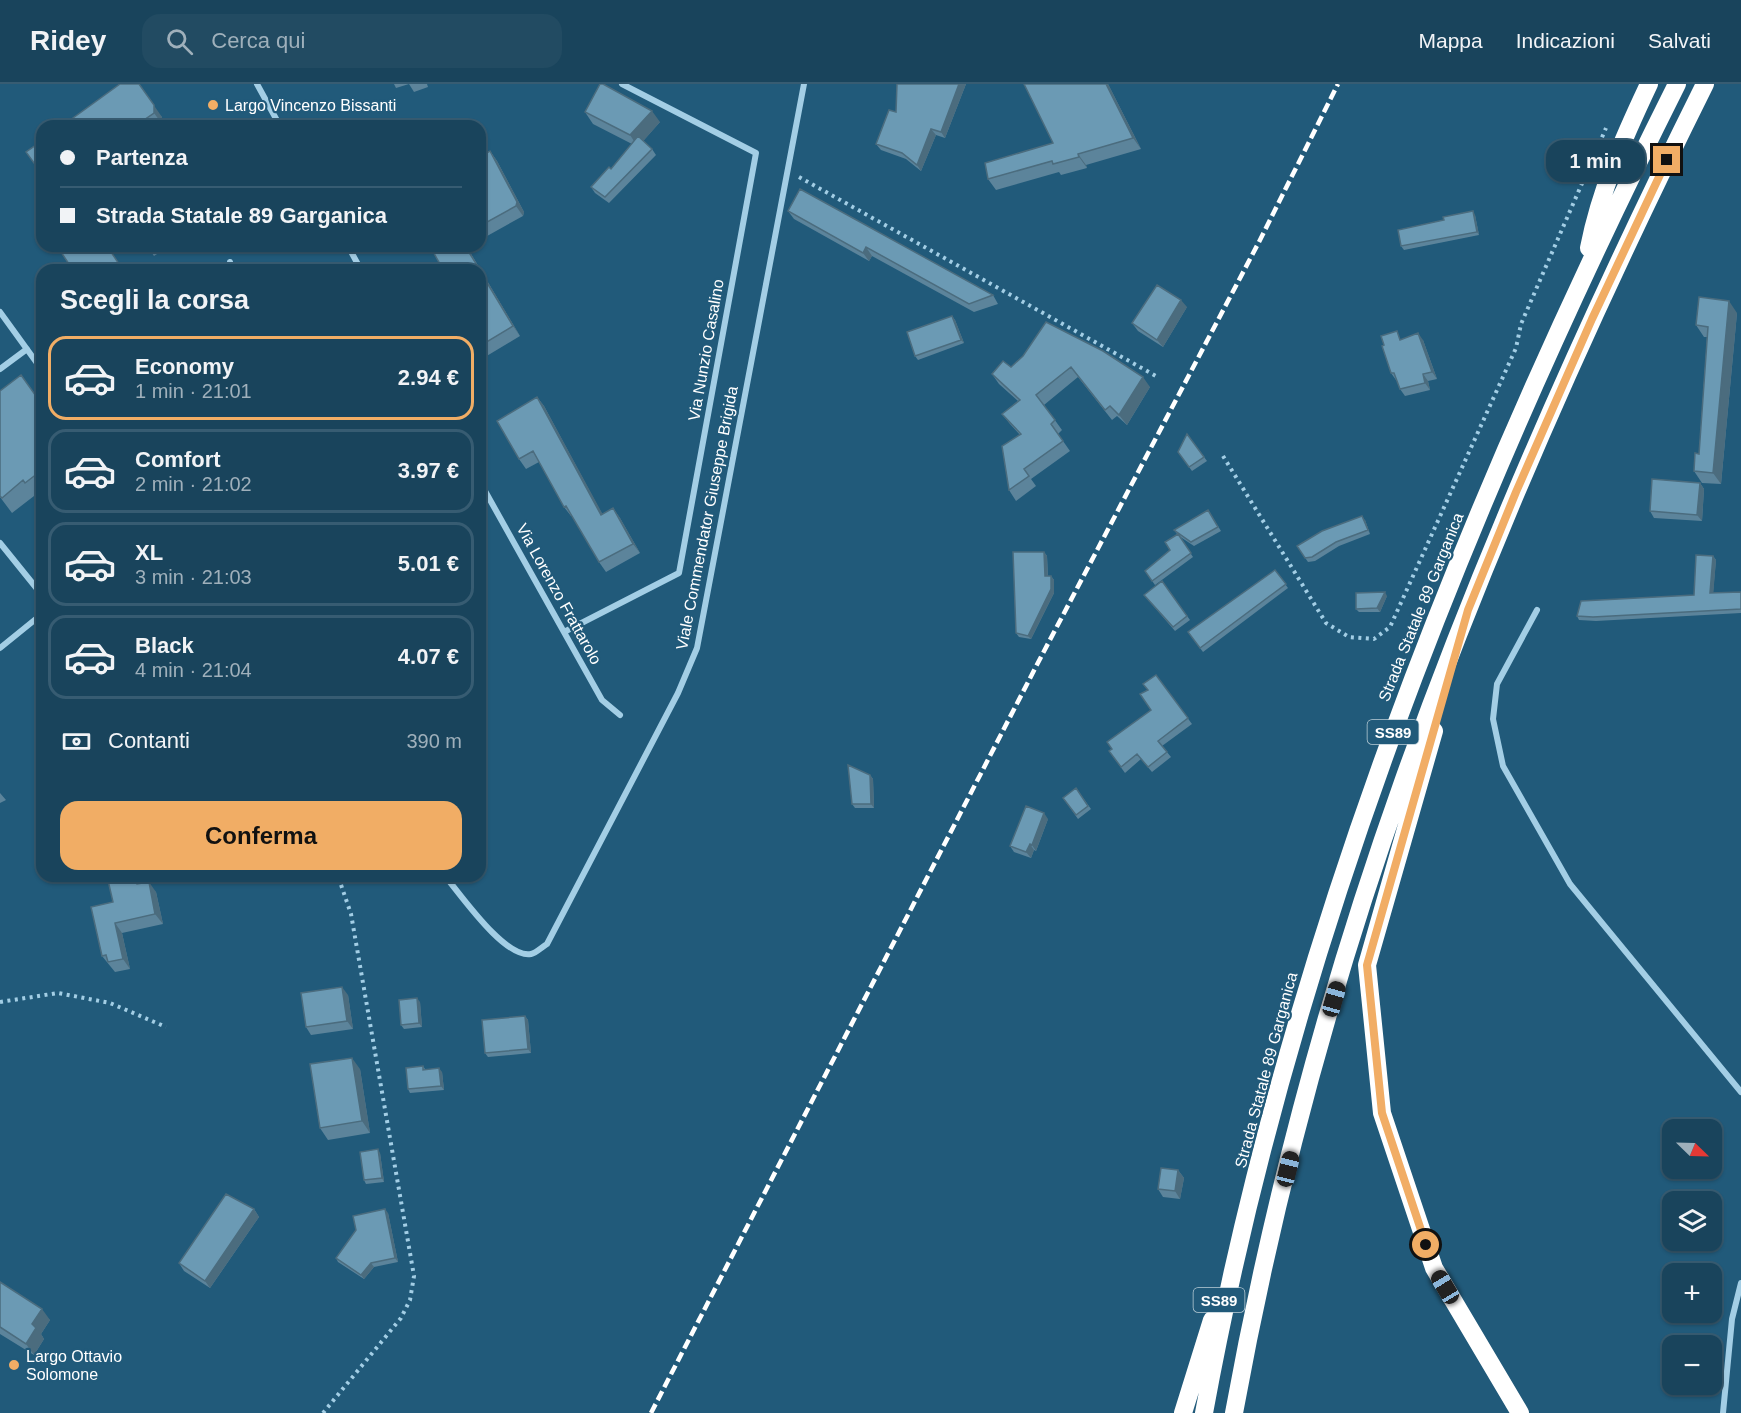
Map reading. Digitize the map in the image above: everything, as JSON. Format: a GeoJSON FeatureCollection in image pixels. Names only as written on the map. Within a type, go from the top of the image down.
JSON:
{"type":"FeatureCollection","features":[{"type":"Feature","properties":{"kind":"highway","name":"SS89"},"geometry":{"type":"LineString","coordinates":[[1584,273],[1602,196],[1629,126],[1649,84]]}},
{"type":"Feature","properties":{"kind":"highway","name":"Strada Statale 89 Garganica"},"geometry":{"type":"LineString","coordinates":[[1204,1413],[1228,1295],[1254,1186],[1321,946],[1362,820],[1407,694],[1490,489],[1584,273],[1677,84]]}},
{"type":"Feature","properties":{"kind":"highway","name":"SS89"},"geometry":{"type":"LineString","coordinates":[[1234,1413],[1259,1287],[1315,1063],[1346,956],[1403,781],[1516,492],[1592,319],[1705,84]]}},
{"type":"Feature","properties":{"kind":"highway"},"geometry":{"type":"LineString","coordinates":[[1468,610],[1367,965],[1382,1113],[1434,1268],[1520,1413]]}},
{"type":"Feature","properties":{"kind":"highway","name":"SS89"},"geometry":{"type":"LineString","coordinates":[[1183,1413],[1254,1186]]}},
{"type":"Feature","properties":{"kind":"street"},"geometry":{"type":"LineString","coordinates":[[257,84],[277,120]]}},
{"type":"Feature","properties":{"kind":"street","name":"Via Nunzio Casalino"},"geometry":{"type":"LineString","coordinates":[[564,632],[679,573],[756,153],[622,84]]}},
{"type":"Feature","properties":{"kind":"street","name":"Viale Commendator Giuseppe Brigida"},"geometry":{"type":"LineString","coordinates":[[450,882],[497,938],[514,952],[531,954],[547,944],[678,693],[697,648],[804,84]]}},
{"type":"Feature","properties":{"kind":"street"},"geometry":{"type":"LineString","coordinates":[[0,312],[36,362]]}},
{"type":"Feature","properties":{"kind":"street"},"geometry":{"type":"LineString","coordinates":[[0,369],[27,349]]}},
{"type":"Feature","properties":{"kind":"street","name":"Via Lorenzo Frattarolo"},"geometry":{"type":"LineString","coordinates":[[486,493],[602,700],[620,715]]}},
{"type":"Feature","properties":{"kind":"street"},"geometry":{"type":"LineString","coordinates":[[0,543],[36,588]]}},
{"type":"Feature","properties":{"kind":"street"},"geometry":{"type":"LineString","coordinates":[[1538,610],[1497,684],[1493,719],[1503,766],[1570,884],[1741,1092]]}},
{"type":"Feature","properties":{"kind":"street"},"geometry":{"type":"LineString","coordinates":[[0,648],[36,619]]}},
{"type":"Feature","properties":{"kind":"street"},"geometry":{"type":"LineString","coordinates":[[1723,1413],[1732,1320],[1741,1283]]}},
{"type":"Feature","properties":{"kind":"path"},"geometry":{"type":"LineString","coordinates":[[1223,456],[1326,623],[1349,637],[1374,639],[1390,627],[1516,348],[1521,324],[1608,124]]}},
{"type":"Feature","properties":{"kind":"path"},"geometry":{"type":"LineString","coordinates":[[788,171],[1156,376]]}},
{"type":"Feature","properties":{"kind":"path"},"geometry":{"type":"LineString","coordinates":[[323,1413],[401,1318],[410,1300],[414,1276],[351,914],[340,882]]}},
{"type":"Feature","properties":{"kind":"path"},"geometry":{"type":"LineString","coordinates":[[0,1002],[58,993],[110,1003],[166,1027]]}},
{"type":"Feature","properties":{"kind":"building"},"geometry":{"type":"Polygon","coordinates":[[[120,84],[139,84],[154,105],[154,113],[144,120],[70,120],[120,84]]]}},
{"type":"Feature","properties":{"kind":"building"},"geometry":{"type":"Polygon","coordinates":[[[600,84],[652,111],[630,135],[585,112],[600,84]]]}},
{"type":"Feature","properties":{"kind":"building"},"geometry":{"type":"Polygon","coordinates":[[[897,84],[959,84],[941,132],[931,129],[917,165],[902,153],[876,144],[889,110],[896,112],[897,84]]]}},
{"type":"Feature","properties":{"kind":"building"},"geometry":{"type":"Polygon","coordinates":[[[1024,84],[1106,84],[1133,138],[1078,154],[1079,157],[1053,164],[1052,161],[988,179],[985,163],[1053,143],[1024,84]]]}},
{"type":"Feature","properties":{"kind":"building"},"geometry":{"type":"Polygon","coordinates":[[[638,136],[652,149],[605,197],[591,187],[609,167],[611,169],[638,136]]]}},
{"type":"Feature","properties":{"kind":"building"},"geometry":{"type":"Polygon","coordinates":[[[36,145],[36,166],[26,152],[36,145]]]}},
{"type":"Feature","properties":{"kind":"building"},"geometry":{"type":"Polygon","coordinates":[[[490,151],[517,202],[516,206],[486,223],[486,152],[490,151]]]}},
{"type":"Feature","properties":{"kind":"building"},"geometry":{"type":"Polygon","coordinates":[[[800,189],[993,295],[969,304],[866,247],[863,253],[788,211],[800,189]]]}},
{"type":"Feature","properties":{"kind":"building"},"geometry":{"type":"Polygon","coordinates":[[[1473,211],[1477,232],[1401,246],[1398,230],[1473,211]]]}},
{"type":"Feature","properties":{"kind":"building"},"geometry":{"type":"Polygon","coordinates":[[[61,252],[111,252],[119,264],[69,264],[61,252]]]}},
{"type":"Feature","properties":{"kind":"building"},"geometry":{"type":"Polygon","coordinates":[[[433,252],[469,252],[476,264],[440,264],[433,252]]]}},
{"type":"Feature","properties":{"kind":"building"},"geometry":{"type":"Polygon","coordinates":[[[486,281],[513,326],[486,342],[486,281]]]}},
{"type":"Feature","properties":{"kind":"building"},"geometry":{"type":"Polygon","coordinates":[[[1157,285],[1181,300],[1157,340],[1132,323],[1157,285]]]}},
{"type":"Feature","properties":{"kind":"building"},"geometry":{"type":"Polygon","coordinates":[[[1699,297],[1729,301],[1713,473],[1694,471],[1695,453],[1699,454],[1708,327],[1696,325],[1699,297]]]}},
{"type":"Feature","properties":{"kind":"building"},"geometry":{"type":"Polygon","coordinates":[[[952,316],[961,340],[915,356],[907,332],[952,316]]]}},
{"type":"Feature","properties":{"kind":"building"},"geometry":{"type":"Polygon","coordinates":[[[1046,322],[1103,351],[1143,377],[1119,415],[1110,406],[1105,410],[1071,367],[1036,395],[1055,420],[1051,424],[1063,441],[1024,469],[1029,476],[1009,490],[1002,446],[1021,434],[1002,414],[1020,400],[992,374],[1003,361],[1011,367],[1023,356],[1046,322]]]}},
{"type":"Feature","properties":{"kind":"building"},"geometry":{"type":"Polygon","coordinates":[[[1397,331],[1400,340],[1418,333],[1432,372],[1423,374],[1425,383],[1400,389],[1394,373],[1391,373],[1381,336],[1397,331]]]}},
{"type":"Feature","properties":{"kind":"building"},"geometry":{"type":"Polygon","coordinates":[[[21,375],[36,396],[36,475],[25,483],[23,480],[2,498],[0,496],[0,391],[21,375]]]}},
{"type":"Feature","properties":{"kind":"building"},"geometry":{"type":"Polygon","coordinates":[[[537,397],[601,515],[613,508],[633,544],[599,562],[566,506],[564,507],[533,451],[519,459],[497,421],[537,397]]]}},
{"type":"Feature","properties":{"kind":"building"},"geometry":{"type":"Polygon","coordinates":[[[1187,434],[1204,457],[1189,467],[1178,452],[1187,434]]]}},
{"type":"Feature","properties":{"kind":"building"},"geometry":{"type":"Polygon","coordinates":[[[1652,479],[1700,483],[1697,515],[1650,511],[1652,479]]]}},
{"type":"Feature","properties":{"kind":"building"},"geometry":{"type":"Polygon","coordinates":[[[1208,510],[1218,527],[1191,542],[1174,530],[1208,510]]]}},
{"type":"Feature","properties":{"kind":"building"},"geometry":{"type":"Polygon","coordinates":[[[1362,516],[1368,530],[1336,542],[1312,557],[1305,558],[1297,546],[1322,531],[1362,516]]]}},
{"type":"Feature","properties":{"kind":"building"},"geometry":{"type":"Polygon","coordinates":[[[1178,534],[1191,553],[1152,581],[1145,571],[1170,550],[1165,542],[1178,534]]]}},
{"type":"Feature","properties":{"kind":"building"},"geometry":{"type":"Polygon","coordinates":[[[1013,552],[1044,552],[1045,576],[1051,576],[1051,589],[1028,636],[1016,633],[1013,552]]]}},
{"type":"Feature","properties":{"kind":"building"},"geometry":{"type":"Polygon","coordinates":[[[1696,555],[1713,556],[1710,593],[1741,592],[1741,609],[1577,616],[1581,601],[1694,595],[1696,555]]]}},
{"type":"Feature","properties":{"kind":"building"},"geometry":{"type":"Polygon","coordinates":[[[1275,570],[1286,584],[1200,648],[1188,632],[1275,570]]]}},
{"type":"Feature","properties":{"kind":"building"},"geometry":{"type":"Polygon","coordinates":[[[1162,581],[1187,616],[1173,627],[1144,595],[1162,581]]]}},
{"type":"Feature","properties":{"kind":"building"},"geometry":{"type":"Polygon","coordinates":[[[1385,592],[1377,608],[1356,609],[1356,593],[1385,592]]]}},
{"type":"Feature","properties":{"kind":"building"},"geometry":{"type":"Polygon","coordinates":[[[1156,675],[1188,718],[1158,741],[1167,752],[1148,767],[1137,754],[1121,767],[1109,751],[1112,749],[1107,742],[1151,710],[1140,694],[1148,690],[1143,684],[1156,675]]]}},
{"type":"Feature","properties":{"kind":"building"},"geometry":{"type":"Polygon","coordinates":[[[848,765],[870,775],[871,804],[852,804],[848,765]]]}},
{"type":"Feature","properties":{"kind":"building"},"geometry":{"type":"Polygon","coordinates":[[[1076,788],[1088,806],[1076,815],[1063,798],[1076,788]]]}},
{"type":"Feature","properties":{"kind":"building"},"geometry":{"type":"Polygon","coordinates":[[[1026,806],[1044,813],[1032,845],[1030,844],[1026,852],[1010,846],[1026,806]]]}},
{"type":"Feature","properties":{"kind":"building"},"geometry":{"type":"Polygon","coordinates":[[[108,882],[136,882],[137,884],[149,882],[155,914],[115,923],[123,959],[108,962],[106,955],[102,956],[91,907],[113,902],[108,882]]]}},
{"type":"Feature","properties":{"kind":"building"},"geometry":{"type":"Polygon","coordinates":[[[342,987],[347,1021],[306,1027],[301,993],[342,987]]]}},
{"type":"Feature","properties":{"kind":"building"},"geometry":{"type":"Polygon","coordinates":[[[417,998],[419,1023],[401,1025],[399,1000],[417,998]]]}},
{"type":"Feature","properties":{"kind":"building"},"geometry":{"type":"Polygon","coordinates":[[[525,1016],[528,1049],[485,1053],[482,1020],[525,1016]]]}},
{"type":"Feature","properties":{"kind":"building"},"geometry":{"type":"Polygon","coordinates":[[[352,1058],[362,1121],[320,1128],[310,1064],[352,1058]]]}},
{"type":"Feature","properties":{"kind":"building"},"geometry":{"type":"Polygon","coordinates":[[[423,1066],[423,1070],[439,1068],[441,1086],[408,1089],[406,1068],[423,1066]]]}},
{"type":"Feature","properties":{"kind":"building"},"geometry":{"type":"Polygon","coordinates":[[[378,1149],[382,1178],[364,1180],[360,1152],[378,1149]]]}},
{"type":"Feature","properties":{"kind":"building"},"geometry":{"type":"Polygon","coordinates":[[[1161,1168],[1178,1170],[1175,1191],[1158,1189],[1161,1168]]]}},
{"type":"Feature","properties":{"kind":"building"},"geometry":{"type":"Polygon","coordinates":[[[226,1194],[254,1209],[205,1281],[179,1263],[226,1194]]]}},
{"type":"Feature","properties":{"kind":"building"},"geometry":{"type":"Polygon","coordinates":[[[385,1209],[395,1258],[371,1263],[361,1275],[336,1258],[356,1230],[353,1216],[385,1209]]]}},
{"type":"Feature","properties":{"kind":"building"},"geometry":{"type":"Polygon","coordinates":[[[0,1282],[42,1309],[32,1324],[36,1328],[26,1344],[0,1327],[0,1282]]]}},
{"type":"Feature","properties":{"kind":"railway"},"geometry":{"type":"LineString","coordinates":[[651,1413],[1042,655],[1260,240],[1338,84]]}},
{"type":"Feature","properties":{"kind":"place","name":"Largo Vincenzo Bissanti"},"geometry":{"type":"Point","coordinates":[213,105]}},
{"type":"Feature","properties":{"kind":"place","name":"Largo Ottavio Solomone"},"geometry":{"type":"Point","coordinates":[14,1365]}},
{"type":"Feature","properties":{"kind":"route"},"geometry":{"type":"LineString","coordinates":[[1426,1245],[1382,1113],[1367,965],[1468,610],[1516,492],[1592,319],[1667,160]]}}]}
